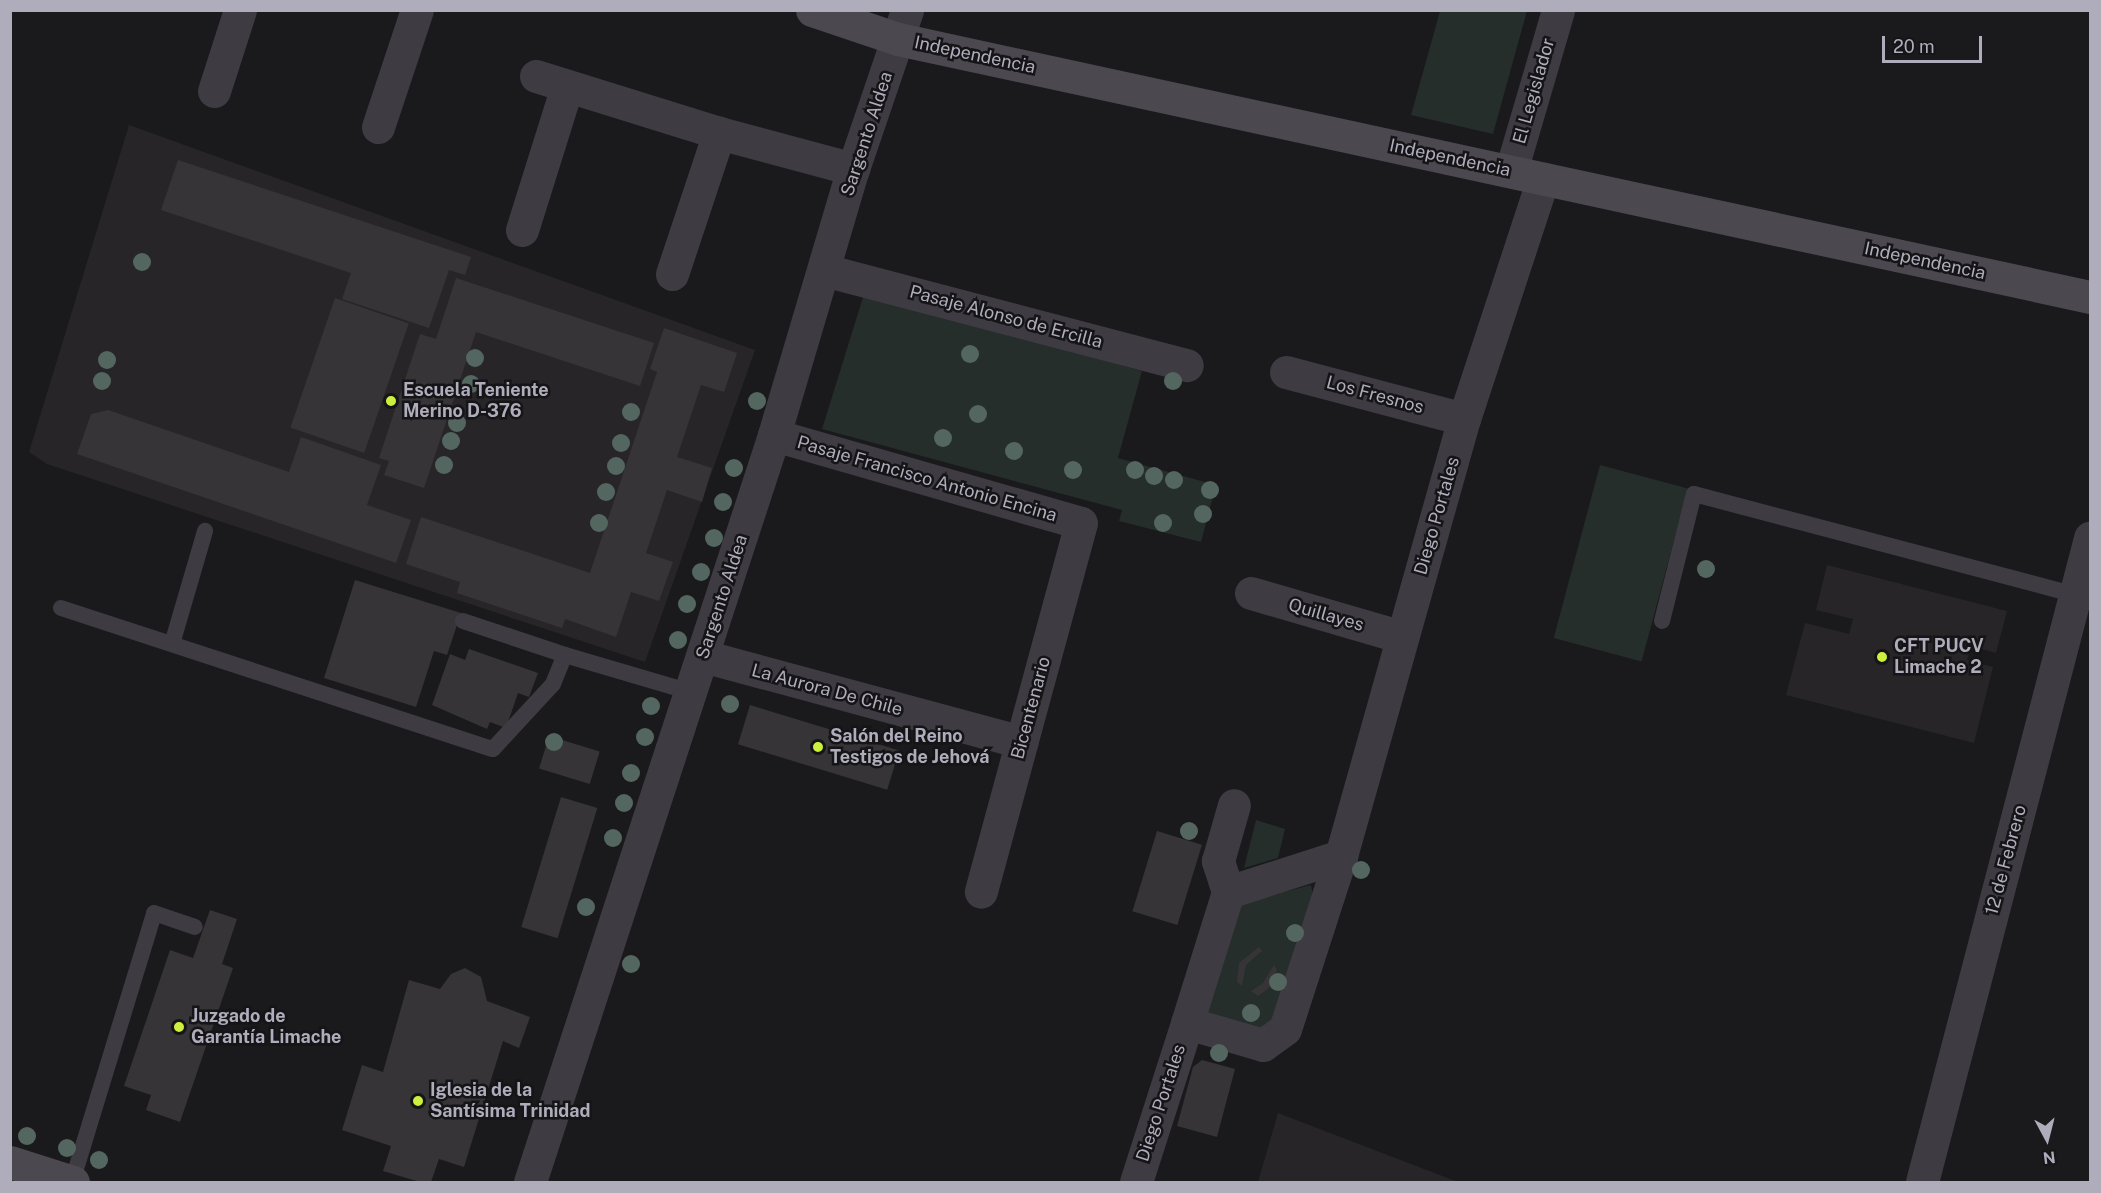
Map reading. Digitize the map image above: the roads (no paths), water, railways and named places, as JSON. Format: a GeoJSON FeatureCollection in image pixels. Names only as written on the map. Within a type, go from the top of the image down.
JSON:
{"type":"FeatureCollection","features":[{"type":"Feature","properties":{"kind":"main road","name":"Independencia"},"geometry":{"type":"LineString","coordinates":[[812,10],[903,25],[1543,179],[2091,297]]}},
{"type":"Feature","properties":{"kind":"main road"},"geometry":{"type":"LineString","coordinates":[[10,1162],[72,1182]]}},
{"type":"Feature","properties":{"kind":"street"},"geometry":{"type":"LineString","coordinates":[[214,92],[240,10]]}},
{"type":"Feature","properties":{"kind":"street"},"geometry":{"type":"LineString","coordinates":[[378,127],[417,10]]}},
{"type":"Feature","properties":{"kind":"street","name":"El Legislador"},"geometry":{"type":"LineString","coordinates":[[1511,171],[1558,10]]}},
{"type":"Feature","properties":{"kind":"street","name":"Sargento Aldea"},"geometry":{"type":"LineString","coordinates":[[530,1182],[703,656],[774,435],[854,169],[903,25]]}},
{"type":"Feature","properties":{"kind":"street"},"geometry":{"type":"LineString","coordinates":[[536,76],[719,133],[854,169]]}},
{"type":"Feature","properties":{"kind":"street"},"geometry":{"type":"LineString","coordinates":[[522,230],[567,86]]}},
{"type":"Feature","properties":{"kind":"street"},"geometry":{"type":"LineString","coordinates":[[672,274],[719,133]]}},
{"type":"Feature","properties":{"kind":"street","name":"Diego Portales"},"geometry":{"type":"LineString","coordinates":[[1187,1023],[1263,1045],[1285,1029],[1341,856],[1464,419],[1543,179]]}},
{"type":"Feature","properties":{"kind":"street","name":"Pasaje Alonso de Ercilla"},"geometry":{"type":"LineString","coordinates":[[824,270],[1187,365]]}},
{"type":"Feature","properties":{"kind":"street","name":"Los Fresnos"},"geometry":{"type":"LineString","coordinates":[[1286,372],[1464,419]]}},
{"type":"Feature","properties":{"kind":"street","name":"Pasaje Francisco Antonio Encina"},"geometry":{"type":"LineString","coordinates":[[774,435],[1081,523]]}},
{"type":"Feature","properties":{"kind":"street","name":"Bicentenario"},"geometry":{"type":"LineString","coordinates":[[981,892],[1081,523]]}},
{"type":"Feature","properties":{"kind":"street","name":"12 de Febrero"},"geometry":{"type":"LineString","coordinates":[[1922,1182],[2091,538]]}},
{"type":"Feature","properties":{"kind":"street","name":"Quillayes"},"geometry":{"type":"LineString","coordinates":[[1251,593],[1402,637]]}},
{"type":"Feature","properties":{"kind":"street","name":"La Aurora De Chile"},"geometry":{"type":"LineString","coordinates":[[703,656],[1022,742]]}},
{"type":"Feature","properties":{"kind":"street"},"geometry":{"type":"LineString","coordinates":[[1234,804],[1218,861],[1228,892],[1341,856]]}},
{"type":"Feature","properties":{"kind":"street","name":"Diego Portales"},"geometry":{"type":"LineString","coordinates":[[1136,1182],[1228,892]]}},
{"type":"Feature","properties":{"kind":"lane"},"geometry":{"type":"LineString","coordinates":[[1662,621],[1694,494],[2075,595]]}},
{"type":"Feature","properties":{"kind":"lane"},"geometry":{"type":"LineString","coordinates":[[172,644],[205,531]]}},
{"type":"Feature","properties":{"kind":"lane"},"geometry":{"type":"LineString","coordinates":[[61,608],[493,748],[553,684],[565,655]]}},
{"type":"Feature","properties":{"kind":"lane"},"geometry":{"type":"LineString","coordinates":[[463,621],[565,655],[691,692]]}},
{"type":"Feature","properties":{"kind":"lane"},"geometry":{"type":"LineString","coordinates":[[72,1182],[154,913],[195,927]]}},
{"type":"Feature","properties":{"kind":"place","name":"Escuela Teniente Merino D-376"},"geometry":{"type":"Point","coordinates":[391,401]}},
{"type":"Feature","properties":{"kind":"place","name":"CFT PUCV Limache 2"},"geometry":{"type":"Point","coordinates":[1882,657]}},
{"type":"Feature","properties":{"kind":"place","name":"Salón del Reino Testigos de Jehová"},"geometry":{"type":"Point","coordinates":[818,747]}},
{"type":"Feature","properties":{"kind":"place","name":"Juzgado de Garantía Limache"},"geometry":{"type":"Point","coordinates":[179,1027]}},
{"type":"Feature","properties":{"kind":"place","name":"Iglesia de la Santísima Trinidad"},"geometry":{"type":"Point","coordinates":[418,1101]}}]}
